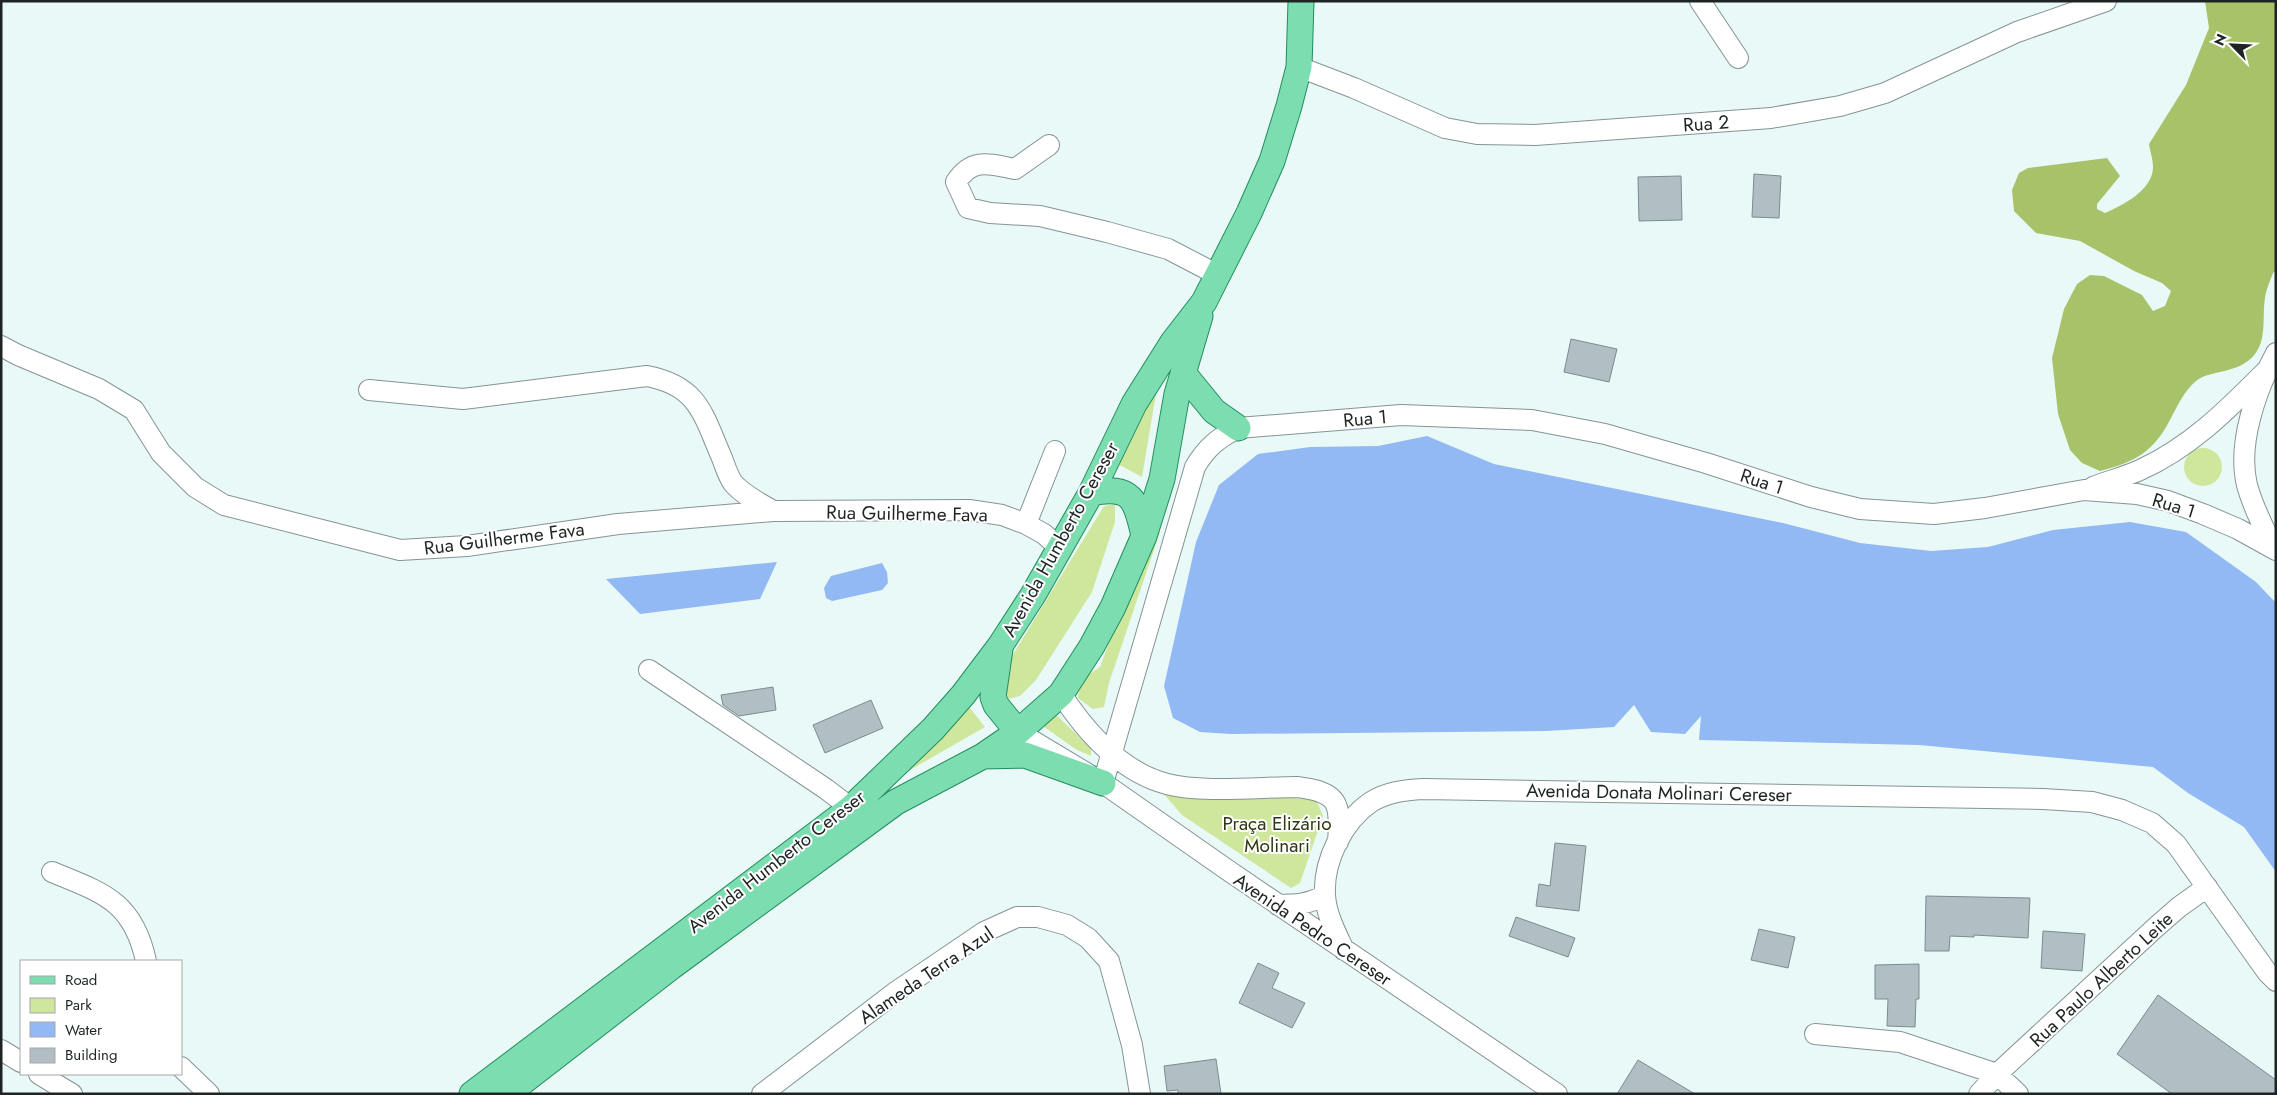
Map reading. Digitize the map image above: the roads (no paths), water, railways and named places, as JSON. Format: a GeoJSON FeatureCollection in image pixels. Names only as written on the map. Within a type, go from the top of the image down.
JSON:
{"type":"FeatureCollection","features":[{"type":"Feature","properties":{"kind":"main road","name":"Avenida Humberto Cereser"},"geometry":{"type":"LineString","coordinates":[[472,1094],[851,808],[933,729],[1000,646],[1034,595],[1090,493],[1134,404],[1173,342],[1204,302],[1272,161],[1299,66],[1301,1]]}},
{"type":"Feature","properties":{"kind":"main road","name":"Avenida Humberto Cereser"},"geometry":{"type":"LineString","coordinates":[[507,1094],[671,967],[896,802],[983,756],[1018,732],[1061,694],[1092,646],[1113,606],[1144,536],[1162,479],[1177,394],[1204,302]]}},
{"type":"Feature","properties":{"kind":"main road"},"geometry":{"type":"LineString","coordinates":[[1183,373],[1214,411],[1238,428]]}},
{"type":"Feature","properties":{"kind":"main road"},"geometry":{"type":"LineString","coordinates":[[1090,493],[1106,490],[1126,493],[1133,499],[1138,509],[1144,536]]}},
{"type":"Feature","properties":{"kind":"main road"},"geometry":{"type":"LineString","coordinates":[[1000,646],[993,696],[996,706],[1018,732]]}},
{"type":"Feature","properties":{"kind":"main road"},"geometry":{"type":"LineString","coordinates":[[983,756],[1025,756],[1103,783]]}},
{"type":"Feature","properties":{"kind":"street"},"geometry":{"type":"LineString","coordinates":[[1700,1],[1738,58]]}},
{"type":"Feature","properties":{"kind":"street","name":"Rua 2"},"geometry":{"type":"LineString","coordinates":[[1299,66],[1445,128],[1478,134],[1535,134],[1771,118],[1840,106],[1884,93],[2017,32],[2106,1]]}},
{"type":"Feature","properties":{"kind":"street"},"geometry":{"type":"LineString","coordinates":[[1049,145],[1015,169],[985,162],[963,171],[956,182],[968,208],[990,213],[1040,216],[1106,232],[1168,249],[1218,275]]}},
{"type":"Feature","properties":{"kind":"street","name":"Rua Guilherme Fava"},"geometry":{"type":"LineString","coordinates":[[1,346],[99,389],[134,410],[161,453],[195,488],[224,505],[400,550],[467,546],[618,524],[773,511],[968,510],[1002,515],[1026,524],[1044,534],[1060,548]]}},
{"type":"Feature","properties":{"kind":"street"},"geometry":{"type":"LineString","coordinates":[[2084,490],[2140,471],[2177,450],[2223,415],[2271,362]]}},
{"type":"Feature","properties":{"kind":"street"},"geometry":{"type":"LineString","coordinates":[[2271,362],[2249,425],[2244,465],[2247,485],[2255,510],[2275,550]]}},
{"type":"Feature","properties":{"kind":"street"},"geometry":{"type":"LineString","coordinates":[[369,390],[462,399],[647,376],[666,380],[684,390],[699,405],[732,482],[748,496],[773,511]]}},
{"type":"Feature","properties":{"kind":"street","name":"Rua 1"},"geometry":{"type":"LineString","coordinates":[[1238,428],[1401,415],[1532,420],[1622,438],[1811,497],[1860,508],[1934,514],[1985,508],[2084,490],[2137,494],[2168,501],[2204,514],[2275,550]]}},
{"type":"Feature","properties":{"kind":"street"},"geometry":{"type":"LineString","coordinates":[[1103,783],[1194,467],[1207,448],[1219,438],[1238,428]]}},
{"type":"Feature","properties":{"kind":"street"},"geometry":{"type":"LineString","coordinates":[[1026,524],[1055,451]]}},
{"type":"Feature","properties":{"kind":"street"},"geometry":{"type":"LineString","coordinates":[[649,670],[826,788],[851,808]]}},
{"type":"Feature","properties":{"kind":"street"},"geometry":{"type":"LineString","coordinates":[[1061,694],[1076,717],[1111,753],[1134,770],[1167,784],[1187,787],[1297,787],[1313,789],[1326,794],[1334,800],[1339,810],[1338,842],[1327,878],[1325,895],[1334,928],[1344,950]]}},
{"type":"Feature","properties":{"kind":"street","name":"Avenida Pedro Cereser"},"geometry":{"type":"LineString","coordinates":[[1018,732],[1103,783],[1278,905],[1558,1094]]}},
{"type":"Feature","properties":{"kind":"street","name":"Avenida Donata Molinari Cereser"},"geometry":{"type":"LineString","coordinates":[[1338,842],[1358,813],[1372,801],[1396,792],[1423,789],[2043,799],[2092,802],[2122,810],[2152,822],[2176,844],[2267,972],[2276,981]]}},
{"type":"Feature","properties":{"kind":"street"},"geometry":{"type":"LineString","coordinates":[[52,872],[100,892],[120,906],[134,926],[146,960]]}},
{"type":"Feature","properties":{"kind":"street","name":"Rua Paulo Alberto Leite"},"geometry":{"type":"LineString","coordinates":[[1979,1094],[1997,1074],[2155,928],[2206,887]]}},
{"type":"Feature","properties":{"kind":"street"},"geometry":{"type":"LineString","coordinates":[[1278,905],[1299,906],[1313,902],[1325,895]]}},
{"type":"Feature","properties":{"kind":"street","name":"Alameda Terra Azul"},"geometry":{"type":"LineString","coordinates":[[762,1094],[897,991],[984,932],[1017,917],[1038,918],[1067,924],[1088,938],[1109,961],[1132,1045],[1140,1094]]}},
{"type":"Feature","properties":{"kind":"street"},"geometry":{"type":"LineString","coordinates":[[1815,1034],[1900,1042],[1997,1074],[2018,1094]]}},
{"type":"Feature","properties":{"kind":"street"},"geometry":{"type":"LineString","coordinates":[[1,1050],[20,1061]]}},
{"type":"Feature","properties":{"kind":"street"},"geometry":{"type":"LineString","coordinates":[[182,1068],[209,1094]]}},
{"type":"Feature","properties":{"kind":"street"},"geometry":{"type":"LineString","coordinates":[[41,1075],[72,1094]]}},
{"type":"Feature","properties":{"kind":"water"},"geometry":{"type":"Polygon","coordinates":[[[1427,436],[1494,464],[1783,523],[1860,543],[1931,551],[1988,547],[2053,530],[2130,522],[2186,532],[2256,582],[2276,603],[2276,872],[2244,827],[2188,793],[2153,767],[1919,745],[1699,740],[1701,716],[1685,734],[1651,732],[1634,705],[1614,727],[1546,731],[1231,734],[1200,732],[1173,718],[1164,686],[1196,542],[1219,485],[1258,454],[1310,447],[1378,446],[1427,436]]]}},
{"type":"Feature","properties":{"kind":"water"},"geometry":{"type":"Polygon","coordinates":[[[777,562],[760,599],[640,614],[606,579],[777,562]]]}},
{"type":"Feature","properties":{"kind":"water"},"geometry":{"type":"Polygon","coordinates":[[[882,563],[887,572],[888,583],[882,590],[832,601],[826,598],[824,588],[831,576],[882,563]]]}},
{"type":"Feature","properties":{"kind":"park label","name":"Praça Elizário Molinari"},"geometry":{"type":"Point","coordinates":[1277,834]}}]}
